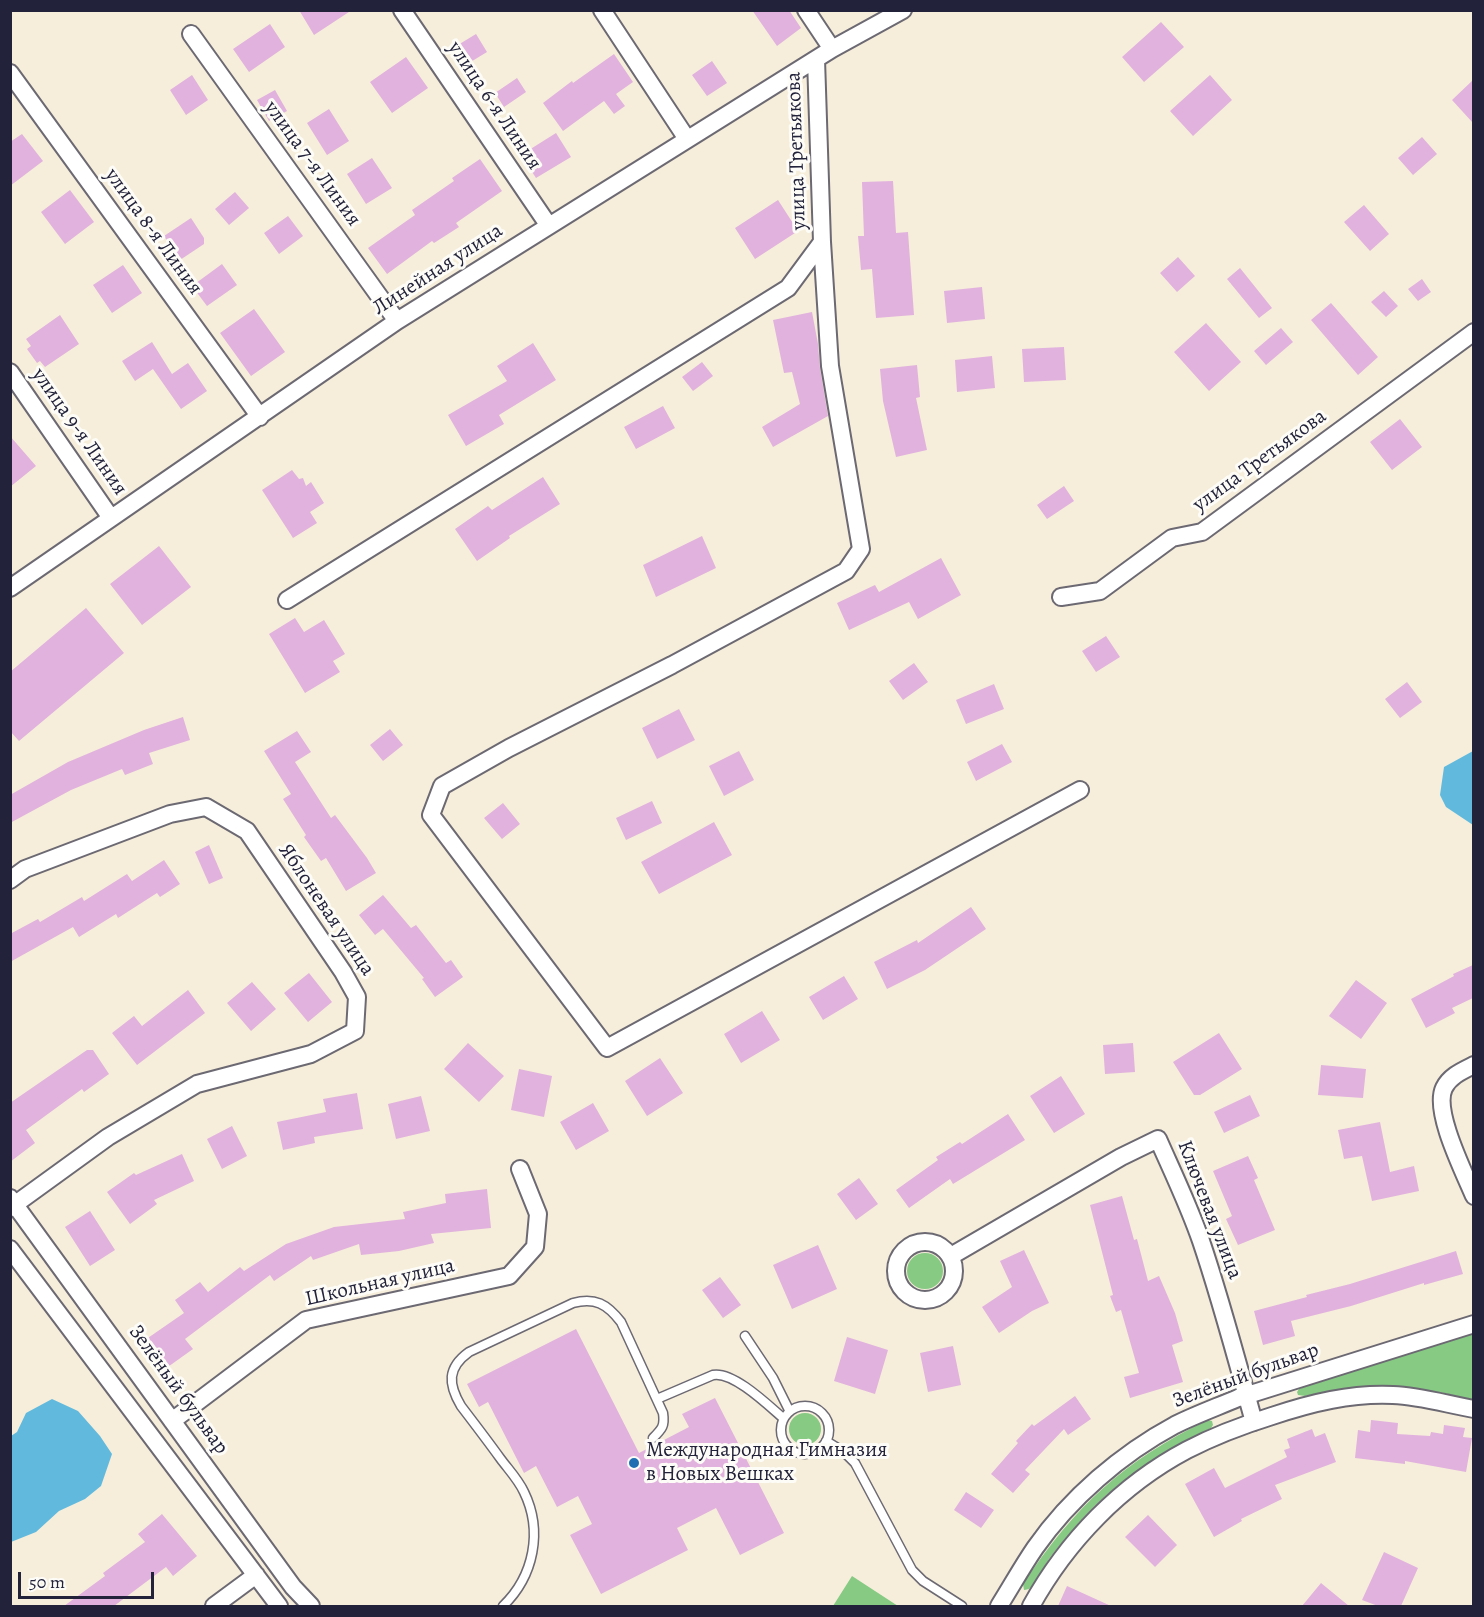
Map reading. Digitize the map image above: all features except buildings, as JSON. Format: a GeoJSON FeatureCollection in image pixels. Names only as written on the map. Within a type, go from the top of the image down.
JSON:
{"type":"FeatureCollection","features":[{"type":"Feature","properties":{"kind":"street","name":"улица 6-я Линия"},"geometry":{"type":"LineString","coordinates":[[402,10],[549,226]]}},
{"type":"Feature","properties":{"kind":"street"},"geometry":{"type":"LineString","coordinates":[[602,10],[687,139]]}},
{"type":"Feature","properties":{"kind":"street"},"geometry":{"type":"LineString","coordinates":[[806,10],[832,49]]}},
{"type":"Feature","properties":{"kind":"street","name":"Линейная улица"},"geometry":{"type":"LineString","coordinates":[[10,588],[397,321],[832,49],[903,10]]}},
{"type":"Feature","properties":{"kind":"street","name":"улица 7-я Линия"},"geometry":{"type":"LineString","coordinates":[[191,34],[397,321]]}},
{"type":"Feature","properties":{"kind":"street","name":"улица Третьякова"},"geometry":{"type":"LineString","coordinates":[[816,59],[822,242],[830,366],[861,549],[846,571],[672,665],[509,748],[442,786],[431,815],[607,1048],[1080,790]]}},
{"type":"Feature","properties":{"kind":"street","name":"улица 8-я Линия"},"geometry":{"type":"LineString","coordinates":[[10,73],[260,417]]}},
{"type":"Feature","properties":{"kind":"street"},"geometry":{"type":"LineString","coordinates":[[287,600],[788,288],[822,242]]}},
{"type":"Feature","properties":{"kind":"street","name":"улица Третьякова"},"geometry":{"type":"LineString","coordinates":[[1061,597],[1100,591],[1172,538],[1202,532],[1473,332]]}},
{"type":"Feature","properties":{"kind":"street","name":"улица 9-я Линия"},"geometry":{"type":"LineString","coordinates":[[10,372],[111,518]]}},
{"type":"Feature","properties":{"kind":"street","name":"Яблоневая улица"},"geometry":{"type":"LineString","coordinates":[[10,880],[25,869],[170,814],[206,807],[247,831],[343,972],[357,997],[355,1032],[311,1054],[197,1084],[108,1137],[12,1204]]}},
{"type":"Feature","properties":{"kind":"street"},"geometry":{"type":"LineString","coordinates":[[1473,1065],[1455,1074],[1444,1088],[1441,1105],[1446,1127],[1473,1196]]}},
{"type":"Feature","properties":{"kind":"street","name":"Ключевая улица"},"geometry":{"type":"LineString","coordinates":[[951,1256],[1121,1156],[1158,1139],[1201,1240],[1254,1422]]}},
{"type":"Feature","properties":{"kind":"street","name":"Школьная улица"},"geometry":{"type":"LineString","coordinates":[[172,1421],[306,1320],[509,1276],[535,1247],[538,1214],[520,1169]]}},
{"type":"Feature","properties":{"kind":"street","name":"Зелёный бульвар"},"geometry":{"type":"LineString","coordinates":[[12,1204],[293,1587],[311,1606]]}},
{"type":"Feature","properties":{"kind":"street"},"geometry":{"type":"LineString","coordinates":[[10,1249],[279,1606]]}},
{"type":"Feature","properties":{"kind":"street","name":"Зелёный бульвар"},"geometry":{"type":"LineString","coordinates":[[999,1606],[1036,1546],[1061,1515],[1117,1463],[1174,1426],[1246,1396],[1473,1324]]}},
{"type":"Feature","properties":{"kind":"street"},"geometry":{"type":"LineString","coordinates":[[1031,1606],[1058,1562],[1107,1508],[1163,1464],[1215,1437],[1254,1422],[1342,1397],[1392,1395],[1417,1397],[1473,1409]]}},
{"type":"Feature","properties":{"kind":"street"},"geometry":{"type":"LineString","coordinates":[[214,1606],[256,1575]]}},
{"type":"Feature","properties":{"kind":"lane"},"geometry":{"type":"LineString","coordinates":[[503,1606],[510,1599],[529,1568],[533,1546],[533,1523],[530,1508],[518,1481],[455,1397],[451,1378],[458,1360],[469,1352],[562,1307],[584,1300],[604,1305],[614,1312],[621,1322],[657,1399],[664,1421],[662,1429],[653,1438]]}},
{"type":"Feature","properties":{"kind":"lane"},"geometry":{"type":"LineString","coordinates":[[745,1336],[773,1378],[786,1414]]}},
{"type":"Feature","properties":{"kind":"lane"},"geometry":{"type":"LineString","coordinates":[[657,1399],[719,1374],[729,1377],[786,1414]]}},
{"type":"Feature","properties":{"kind":"lane"},"geometry":{"type":"LineString","coordinates":[[807,1405],[816,1408],[824,1414],[828,1422],[829,1432],[826,1441],[820,1449],[812,1453],[802,1454],[793,1451],[781,1437],[780,1427],[786,1414],[798,1406],[807,1405]]}},
{"type":"Feature","properties":{"kind":"lane"},"geometry":{"type":"LineString","coordinates":[[826,1441],[844,1452],[855,1463],[912,1570],[923,1581],[962,1606]]}},
{"type":"Feature","properties":{"kind":"green space"},"geometry":{"type":"Polygon","coordinates":[[[925,1253],[938,1258],[943,1271],[938,1284],[925,1289],[912,1284],[907,1271],[912,1258],[925,1253]]]}},
{"type":"Feature","properties":{"kind":"green space"},"geometry":{"type":"Polygon","coordinates":[[[1473,1333],[1473,1400],[1444,1393],[1392,1386],[1341,1389],[1305,1396],[1298,1395],[1299,1389],[1304,1387],[1473,1333]]]}},
{"type":"Feature","properties":{"kind":"green space"},"geometry":{"type":"Polygon","coordinates":[[[805,1413],[816,1418],[821,1429],[816,1440],[805,1445],[794,1440],[789,1429],[794,1418],[805,1413]]]}},
{"type":"Feature","properties":{"kind":"green space"},"geometry":{"type":"Polygon","coordinates":[[[1208,1420],[1212,1421],[1211,1428],[1154,1459],[1102,1499],[1057,1548],[1032,1586],[1024,1590],[1023,1584],[1042,1556],[1103,1488],[1151,1452],[1208,1420]]]}},
{"type":"Feature","properties":{"kind":"green space"},"geometry":{"type":"Polygon","coordinates":[[[852,1576],[898,1606],[833,1606],[852,1576]]]}},
{"type":"Feature","properties":{"kind":"water"},"geometry":{"type":"Polygon","coordinates":[[[1473,751],[1473,825],[1446,807],[1440,795],[1444,767],[1473,751]]]}},
{"type":"Feature","properties":{"kind":"water"},"geometry":{"type":"Polygon","coordinates":[[[52,1399],[78,1411],[112,1454],[101,1486],[85,1499],[59,1511],[36,1532],[11,1542],[11,1436],[17,1432],[26,1413],[52,1399]]]}},
{"type":"Feature","properties":{"kind":"place","name":"Международная Гимназия в Новых Вешках"},"geometry":{"type":"Point","coordinates":[634,1463]}}]}
